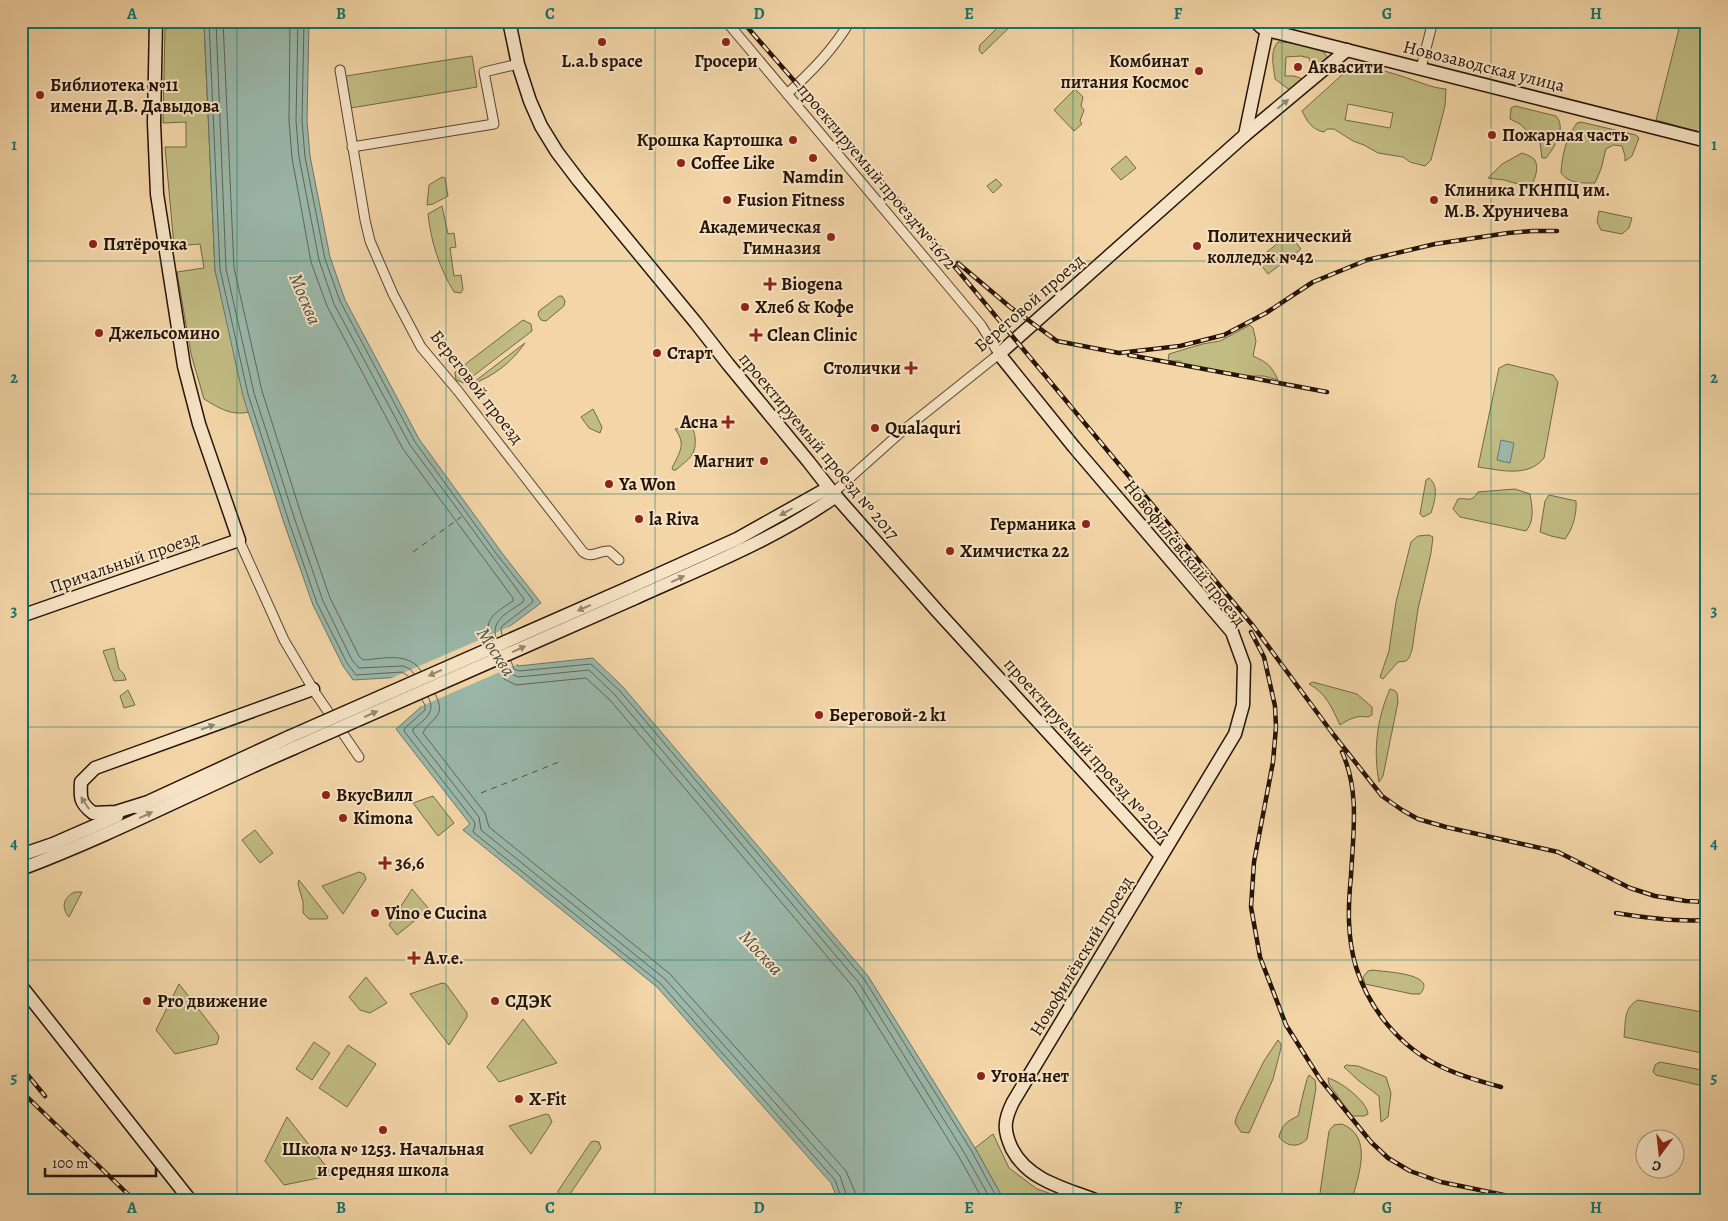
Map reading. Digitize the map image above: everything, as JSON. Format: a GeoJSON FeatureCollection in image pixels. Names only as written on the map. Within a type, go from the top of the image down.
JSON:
{"type":"FeatureCollection","features":[{"type":"Feature","properties":{"kind":"street"},"geometry":{"type":"LineString","coordinates":[[156,21],[154,123],[157,194],[183,356],[199,424],[238,540],[284,640],[313,689],[359,757]]}},
{"type":"Feature","properties":{"kind":"street","name":"проектируемый проезд № 2017"},"geometry":{"type":"LineString","coordinates":[[510,21],[518,64],[530,101],[541,126],[557,152],[579,181],[832,492],[939,613],[1162,856]]}},
{"type":"Feature","properties":{"kind":"street","name":"проектируемый проезд № 1672"},"geometry":{"type":"LineString","coordinates":[[726,21],[981,325],[999,354]]}},
{"type":"Feature","properties":{"kind":"street"},"geometry":{"type":"LineString","coordinates":[[787,94],[809,73],[840,38],[850,21]]}},
{"type":"Feature","properties":{"kind":"street","name":"Новозаводская улица"},"geometry":{"type":"LineString","coordinates":[[1255,21],[1267,29],[1707,141]]}},
{"type":"Feature","properties":{"kind":"street"},"geometry":{"type":"LineString","coordinates":[[1421,68],[1433,21]]}},
{"type":"Feature","properties":{"kind":"street"},"geometry":{"type":"LineString","coordinates":[[1245,135],[1267,29]]}},
{"type":"Feature","properties":{"kind":"street","name":"Береговой проезд"},"geometry":{"type":"LineString","coordinates":[[832,492],[900,433],[999,354],[1245,135],[1347,50]]}},
{"type":"Feature","properties":{"kind":"street"},"geometry":{"type":"LineString","coordinates":[[352,147],[494,124],[484,72],[518,64]]}},
{"type":"Feature","properties":{"kind":"street","name":"Береговой проезд"},"geometry":{"type":"LineString","coordinates":[[340,70],[361,201],[370,241],[393,294],[421,347],[458,391],[583,552],[590,556],[602,551],[609,551],[619,560]]}},
{"type":"Feature","properties":{"kind":"street","name":"Новофилёвский проезд"},"geometry":{"type":"LineString","coordinates":[[999,354],[1074,447],[1232,632],[1244,665],[1243,705],[1235,734],[1013,1102],[1005,1120],[1006,1138],[1025,1168],[1047,1182],[1095,1200]]}},
{"type":"Feature","properties":{"kind":"street"},"geometry":{"type":"LineString","coordinates":[[21,855],[53,844],[631,594],[743,549],[816,510],[832,492]]}},
{"type":"Feature","properties":{"kind":"street","name":"Причальный проезд"},"geometry":{"type":"LineString","coordinates":[[21,616],[238,540]]}},
{"type":"Feature","properties":{"kind":"street"},"geometry":{"type":"LineString","coordinates":[[145,803],[116,812],[93,813],[84,806],[80,796],[81,782],[95,768],[313,689]]}},
{"type":"Feature","properties":{"kind":"street"},"geometry":{"type":"LineString","coordinates":[[21,869],[110,832],[218,781],[291,742]]}},
{"type":"Feature","properties":{"kind":"street"},"geometry":{"type":"LineString","coordinates":[[21,986],[190,1200]]}},
{"type":"Feature","properties":{"kind":"shaded area"},"geometry":{"type":"Polygon","coordinates":[[[1004,21],[1016,21],[982,54],[979,50],[980,45],[1004,21]]]}},
{"type":"Feature","properties":{"kind":"shaded area"},"geometry":{"type":"Polygon","coordinates":[[[1681,21],[1707,21],[1707,134],[1656,120],[1681,21]]]}},
{"type":"Feature","properties":{"kind":"shaded area"},"geometry":{"type":"Polygon","coordinates":[[[204,24],[215,270],[249,412],[243,413],[225,410],[204,399],[191,354],[177,272],[204,268],[200,244],[174,246],[165,147],[186,147],[186,122],[163,123],[165,29],[204,24]]]}},
{"type":"Feature","properties":{"kind":"shaded area"},"geometry":{"type":"Polygon","coordinates":[[[1278,42],[1313,48],[1324,52],[1327,57],[1324,64],[1318,70],[1312,67],[1309,58],[1301,56],[1286,57],[1285,76],[1303,79],[1304,83],[1291,91],[1275,79],[1273,55],[1278,42]]]}},
{"type":"Feature","properties":{"kind":"shaded area"},"geometry":{"type":"Polygon","coordinates":[[[472,56],[477,87],[351,108],[346,76],[472,56]]]}},
{"type":"Feature","properties":{"kind":"shaded area"},"geometry":{"type":"Polygon","coordinates":[[[1353,65],[1380,70],[1446,89],[1445,106],[1431,160],[1425,166],[1410,162],[1403,157],[1378,153],[1334,129],[1327,129],[1324,132],[1320,131],[1310,124],[1302,111],[1353,65]],[[1348,104],[1345,120],[1390,128],[1393,113],[1348,104]]]}},
{"type":"Feature","properties":{"kind":"shaded area"},"geometry":{"type":"Polygon","coordinates":[[[1075,89],[1083,97],[1081,106],[1084,110],[1080,121],[1082,124],[1074,131],[1054,110],[1075,89]]]}},
{"type":"Feature","properties":{"kind":"shaded area"},"geometry":{"type":"Polygon","coordinates":[[[1515,106],[1556,116],[1559,121],[1560,132],[1558,138],[1546,158],[1542,158],[1540,143],[1520,124],[1510,119],[1511,108],[1515,106]]]}},
{"type":"Feature","properties":{"kind":"shaded area"},"geometry":{"type":"Polygon","coordinates":[[[1581,122],[1636,135],[1639,138],[1632,156],[1625,161],[1622,146],[1613,145],[1606,149],[1595,183],[1572,181],[1561,173],[1567,141],[1577,123],[1581,122]]]}},
{"type":"Feature","properties":{"kind":"shaded area"},"geometry":{"type":"Polygon","coordinates":[[[1522,153],[1534,159],[1537,166],[1535,178],[1529,187],[1488,178],[1502,164],[1522,153]]]}},
{"type":"Feature","properties":{"kind":"shaded area"},"geometry":{"type":"Polygon","coordinates":[[[1126,156],[1136,168],[1121,180],[1111,169],[1126,156]]]}},
{"type":"Feature","properties":{"kind":"shaded area"},"geometry":{"type":"Polygon","coordinates":[[[442,177],[445,178],[448,196],[427,205],[429,185],[442,177]]]}},
{"type":"Feature","properties":{"kind":"shaded area"},"geometry":{"type":"Polygon","coordinates":[[[996,179],[1002,185],[993,193],[987,186],[996,179]]]}},
{"type":"Feature","properties":{"kind":"shaded area"},"geometry":{"type":"Polygon","coordinates":[[[442,206],[448,234],[454,233],[456,247],[450,248],[454,276],[461,275],[463,289],[461,293],[454,292],[449,283],[436,254],[431,234],[428,214],[442,206]]]}},
{"type":"Feature","properties":{"kind":"shaded area"},"geometry":{"type":"Polygon","coordinates":[[[1599,211],[1632,218],[1629,228],[1622,234],[1601,230],[1597,222],[1599,211]]]}},
{"type":"Feature","properties":{"kind":"shaded area"},"geometry":{"type":"Polygon","coordinates":[[[1289,234],[1301,249],[1268,274],[1257,260],[1289,234]]]}},
{"type":"Feature","properties":{"kind":"shaded area"},"geometry":{"type":"Polygon","coordinates":[[[559,296],[562,296],[565,301],[564,306],[546,321],[541,320],[538,315],[539,311],[559,296]]]}},
{"type":"Feature","properties":{"kind":"shaded area"},"geometry":{"type":"Polygon","coordinates":[[[523,320],[531,324],[532,331],[464,383],[456,380],[455,372],[523,320]]]}},
{"type":"Feature","properties":{"kind":"shaded area"},"geometry":{"type":"Polygon","coordinates":[[[1250,325],[1253,328],[1256,341],[1253,356],[1268,365],[1278,380],[1264,376],[1244,376],[1193,368],[1186,366],[1180,361],[1168,361],[1169,354],[1202,344],[1220,341],[1250,325]]]}},
{"type":"Feature","properties":{"kind":"shaded area"},"geometry":{"type":"Polygon","coordinates":[[[525,343],[514,357],[501,368],[470,385],[525,343]]]}},
{"type":"Feature","properties":{"kind":"shaded area"},"geometry":{"type":"Polygon","coordinates":[[[1507,364],[1553,375],[1558,382],[1544,458],[1530,468],[1513,471],[1478,467],[1499,368],[1507,364]]]}},
{"type":"Feature","properties":{"kind":"shaded area"},"geometry":{"type":"Polygon","coordinates":[[[593,409],[602,427],[600,433],[589,428],[581,417],[593,409]]]}},
{"type":"Feature","properties":{"kind":"shaded area"},"geometry":{"type":"Polygon","coordinates":[[[690,427],[694,431],[695,449],[688,460],[676,470],[673,470],[672,468],[681,449],[681,440],[675,429],[690,427]]]}},
{"type":"Feature","properties":{"kind":"shaded area"},"geometry":{"type":"Polygon","coordinates":[[[1429,478],[1434,485],[1435,500],[1431,513],[1423,517],[1420,514],[1426,480],[1429,478]]]}},
{"type":"Feature","properties":{"kind":"shaded area"},"geometry":{"type":"Polygon","coordinates":[[[1515,489],[1530,494],[1532,518],[1526,531],[1460,517],[1453,509],[1458,499],[1471,499],[1478,492],[1515,489]]]}},
{"type":"Feature","properties":{"kind":"shaded area"},"geometry":{"type":"Polygon","coordinates":[[[1549,495],[1576,501],[1574,521],[1565,539],[1540,532],[1545,501],[1549,495]]]}},
{"type":"Feature","properties":{"kind":"shaded area"},"geometry":{"type":"Polygon","coordinates":[[[1429,535],[1433,537],[1431,553],[1418,609],[1412,650],[1406,661],[1398,662],[1383,679],[1380,677],[1389,651],[1396,602],[1411,542],[1418,536],[1429,535]]]}},
{"type":"Feature","properties":{"kind":"shaded area"},"geometry":{"type":"Polygon","coordinates":[[[114,648],[119,669],[124,674],[126,680],[114,681],[103,651],[114,648]]]}},
{"type":"Feature","properties":{"kind":"shaded area"},"geometry":{"type":"Polygon","coordinates":[[[1313,682],[1357,694],[1372,707],[1372,715],[1353,718],[1340,725],[1324,696],[1309,684],[1313,682]]]}},
{"type":"Feature","properties":{"kind":"shaded area"},"geometry":{"type":"Polygon","coordinates":[[[1390,689],[1397,693],[1398,702],[1383,776],[1379,782],[1376,758],[1377,735],[1382,711],[1390,689]]]}},
{"type":"Feature","properties":{"kind":"shaded area"},"geometry":{"type":"Polygon","coordinates":[[[128,690],[135,705],[124,708],[120,696],[128,690]]]}},
{"type":"Feature","properties":{"kind":"shaded area"},"geometry":{"type":"Polygon","coordinates":[[[433,796],[454,823],[438,836],[413,803],[433,796]]]}},
{"type":"Feature","properties":{"kind":"shaded area"},"geometry":{"type":"Polygon","coordinates":[[[255,830],[273,853],[260,863],[242,840],[255,830]]]}},
{"type":"Feature","properties":{"kind":"shaded area"},"geometry":{"type":"Polygon","coordinates":[[[359,872],[364,874],[366,879],[343,914],[322,886],[359,872]]]}},
{"type":"Feature","properties":{"kind":"shaded area"},"geometry":{"type":"Polygon","coordinates":[[[299,880],[328,917],[327,919],[309,919],[303,913],[299,880]]]}},
{"type":"Feature","properties":{"kind":"shaded area"},"geometry":{"type":"Polygon","coordinates":[[[412,889],[429,909],[397,935],[389,925],[412,889]]]}},
{"type":"Feature","properties":{"kind":"shaded area"},"geometry":{"type":"Polygon","coordinates":[[[75,892],[82,892],[69,917],[66,914],[64,903],[75,892]]]}},
{"type":"Feature","properties":{"kind":"shaded area"},"geometry":{"type":"Polygon","coordinates":[[[1373,970],[1416,978],[1422,982],[1424,987],[1420,994],[1412,994],[1365,984],[1363,977],[1368,971],[1373,970]]]}},
{"type":"Feature","properties":{"kind":"shaded area"},"geometry":{"type":"Polygon","coordinates":[[[366,977],[387,1003],[370,1013],[360,1010],[349,997],[366,977]]]}},
{"type":"Feature","properties":{"kind":"shaded area"},"geometry":{"type":"Polygon","coordinates":[[[442,983],[446,984],[467,1013],[467,1017],[449,1045],[410,994],[442,983]]]}},
{"type":"Feature","properties":{"kind":"shaded area"},"geometry":{"type":"Polygon","coordinates":[[[179,984],[217,1033],[219,1037],[217,1044],[175,1054],[156,1030],[179,984]]]}},
{"type":"Feature","properties":{"kind":"shaded area"},"geometry":{"type":"Polygon","coordinates":[[[1638,1000],[1707,1013],[1707,1054],[1624,1037],[1628,1011],[1633,1003],[1638,1000]]]}},
{"type":"Feature","properties":{"kind":"shaded area"},"geometry":{"type":"Polygon","coordinates":[[[523,1019],[557,1063],[499,1082],[487,1067],[523,1019]]]}},
{"type":"Feature","properties":{"kind":"shaded area"},"geometry":{"type":"Polygon","coordinates":[[[1278,1040],[1281,1048],[1273,1079],[1249,1133],[1241,1132],[1235,1123],[1237,1115],[1264,1061],[1278,1040]]]}},
{"type":"Feature","properties":{"kind":"shaded area"},"geometry":{"type":"Polygon","coordinates":[[[314,1042],[330,1053],[312,1080],[296,1069],[314,1042]]]}},
{"type":"Feature","properties":{"kind":"shaded area"},"geometry":{"type":"Polygon","coordinates":[[[348,1045],[376,1064],[347,1107],[319,1088],[348,1045]]]}},
{"type":"Feature","properties":{"kind":"shaded area"},"geometry":{"type":"Polygon","coordinates":[[[1660,1062],[1707,1071],[1707,1087],[1656,1075],[1653,1072],[1655,1065],[1660,1062]]]}},
{"type":"Feature","properties":{"kind":"shaded area"},"geometry":{"type":"Polygon","coordinates":[[[1346,1065],[1358,1066],[1386,1077],[1391,1093],[1388,1117],[1381,1122],[1379,1096],[1344,1067],[1346,1065]]]}},
{"type":"Feature","properties":{"kind":"shaded area"},"geometry":{"type":"Polygon","coordinates":[[[1309,1075],[1315,1080],[1316,1088],[1307,1139],[1296,1145],[1285,1143],[1279,1137],[1285,1124],[1298,1116],[1309,1075]]]}},
{"type":"Feature","properties":{"kind":"shaded area"},"geometry":{"type":"Polygon","coordinates":[[[1328,1078],[1352,1092],[1363,1103],[1368,1114],[1352,1116],[1329,1084],[1328,1078]]]}},
{"type":"Feature","properties":{"kind":"shaded area"},"geometry":{"type":"Polygon","coordinates":[[[546,1114],[549,1115],[552,1122],[531,1154],[509,1126],[546,1114]]]}},
{"type":"Feature","properties":{"kind":"shaded area"},"geometry":{"type":"Polygon","coordinates":[[[287,1117],[333,1175],[284,1185],[265,1161],[287,1117]]]}},
{"type":"Feature","properties":{"kind":"shaded area"},"geometry":{"type":"Polygon","coordinates":[[[1342,1124],[1352,1130],[1358,1138],[1361,1147],[1360,1169],[1352,1200],[1319,1200],[1329,1131],[1334,1125],[1342,1124]]]}},
{"type":"Feature","properties":{"kind":"shaded area"},"geometry":{"type":"Polygon","coordinates":[[[993,1134],[1009,1168],[1037,1189],[1069,1200],[1004,1200],[975,1148],[993,1134]]]}},
{"type":"Feature","properties":{"kind":"shaded area"},"geometry":{"type":"Polygon","coordinates":[[[591,1142],[599,1142],[601,1148],[568,1197],[561,1198],[558,1195],[558,1191],[591,1142]]]}},
{"type":"Feature","properties":{"kind":"water","name":"Москва"},"geometry":{"type":"Polygon","coordinates":[[[204,21],[309,21],[307,121],[310,156],[330,257],[345,300],[419,439],[541,603],[506,629],[518,666],[593,658],[623,687],[868,976],[975,1148],[1004,1200],[838,1200],[831,1183],[657,987],[463,830],[470,824],[396,729],[421,707],[403,677],[353,680],[343,666],[313,605],[284,523],[243,396],[215,270],[204,21]]]}},
{"type":"Feature","properties":{"kind":"water"},"geometry":{"type":"Polygon","coordinates":[[[1501,440],[1514,443],[1510,463],[1497,460],[1501,440]]]}},
{"type":"Feature","properties":{"kind":"pier"},"geometry":{"type":"Polygon","coordinates":[[[518,623],[508,630],[520,663],[415,709],[418,707],[401,680],[387,680],[518,623]]]}},
{"type":"Feature","properties":{"kind":"ferry route"},"geometry":{"type":"LineString","coordinates":[[413,552],[461,517]]}},
{"type":"Feature","properties":{"kind":"ferry route"},"geometry":{"type":"LineString","coordinates":[[481,793],[559,762]]}},
{"type":"Feature","properties":{"kind":"railway"},"geometry":{"type":"LineString","coordinates":[[742,21],[939,247]]}},
{"type":"Feature","properties":{"kind":"railway"},"geometry":{"type":"LineString","coordinates":[[958,263],[1010,307],[1057,341],[1119,353],[1180,346],[1224,335],[1266,313],[1313,282],[1367,260],[1435,244],[1508,233],[1557,231]]}},
{"type":"Feature","properties":{"kind":"railway"},"geometry":{"type":"LineString","coordinates":[[935,243],[1254,627],[1333,734],[1382,796],[1418,819],[1558,852],[1630,888],[1655,896],[1707,902]]}},
{"type":"Feature","properties":{"kind":"railway"},"geometry":{"type":"LineString","coordinates":[[1129,355],[1327,392]]}},
{"type":"Feature","properties":{"kind":"railway"},"geometry":{"type":"LineString","coordinates":[[1251,632],[1264,657],[1275,706],[1276,727],[1273,762],[1254,862],[1251,907],[1260,957],[1286,1025],[1320,1079],[1371,1142],[1388,1158],[1410,1171],[1441,1182],[1528,1200]]}},
{"type":"Feature","properties":{"kind":"railway"},"geometry":{"type":"LineString","coordinates":[[1342,752],[1351,782],[1354,813],[1349,899],[1350,933],[1356,967],[1369,998],[1399,1037],[1425,1058],[1447,1070],[1501,1087]]}},
{"type":"Feature","properties":{"kind":"railway"},"geometry":{"type":"LineString","coordinates":[[1616,913],[1661,919],[1707,920]]}},
{"type":"Feature","properties":{"kind":"railway"},"geometry":{"type":"LineString","coordinates":[[21,1067],[45,1096]]}},
{"type":"Feature","properties":{"kind":"railway"},"geometry":{"type":"LineString","coordinates":[[21,1091],[133,1199]]}},
{"type":"Feature","properties":{"kind":"place","name":"L.a.b space"},"geometry":{"type":"Point","coordinates":[602,42]}},
{"type":"Feature","properties":{"kind":"place","name":"Гросери"},"geometry":{"type":"Point","coordinates":[726,42]}},
{"type":"Feature","properties":{"kind":"place","name":"Аквасити"},"geometry":{"type":"Point","coordinates":[1298,67]}},
{"type":"Feature","properties":{"kind":"place","name":"Комбинат питания Космос"},"geometry":{"type":"Point","coordinates":[1199,71]}},
{"type":"Feature","properties":{"kind":"place","name":"Библиотека №11 имени Д.В. Давыдова"},"geometry":{"type":"Point","coordinates":[40,95]}},
{"type":"Feature","properties":{"kind":"place","name":"Пожарная часть"},"geometry":{"type":"Point","coordinates":[1492,135]}},
{"type":"Feature","properties":{"kind":"place","name":"Крошка Картошка"},"geometry":{"type":"Point","coordinates":[793,140]}},
{"type":"Feature","properties":{"kind":"place","name":"Namdin"},"geometry":{"type":"Point","coordinates":[813,158]}},
{"type":"Feature","properties":{"kind":"place","name":"Coffee Like"},"geometry":{"type":"Point","coordinates":[681,163]}},
{"type":"Feature","properties":{"kind":"place","name":"Fusion Fitness"},"geometry":{"type":"Point","coordinates":[727,200]}},
{"type":"Feature","properties":{"kind":"place","name":"Клиника ГКНПЦ им. М.В. Хруничева"},"geometry":{"type":"Point","coordinates":[1434,200]}},
{"type":"Feature","properties":{"kind":"place","name":"Академическая Гимназия"},"geometry":{"type":"Point","coordinates":[831,237]}},
{"type":"Feature","properties":{"kind":"place","name":"Пятёрочка"},"geometry":{"type":"Point","coordinates":[93,244]}},
{"type":"Feature","properties":{"kind":"place","name":"Политехнический колледж №42"},"geometry":{"type":"Point","coordinates":[1197,246]}},
{"type":"Feature","properties":{"kind":"place","name":"Biogena"},"geometry":{"type":"Point","coordinates":[770,284]}},
{"type":"Feature","properties":{"kind":"place","name":"Хлеб & Кофе"},"geometry":{"type":"Point","coordinates":[745,307]}},
{"type":"Feature","properties":{"kind":"place","name":"Джельсомино"},"geometry":{"type":"Point","coordinates":[99,333]}},
{"type":"Feature","properties":{"kind":"place","name":"Clean Clinic"},"geometry":{"type":"Point","coordinates":[756,335]}},
{"type":"Feature","properties":{"kind":"place","name":"Старт"},"geometry":{"type":"Point","coordinates":[657,353]}},
{"type":"Feature","properties":{"kind":"place","name":"Столички"},"geometry":{"type":"Point","coordinates":[911,368]}},
{"type":"Feature","properties":{"kind":"place","name":"Асна"},"geometry":{"type":"Point","coordinates":[728,422]}},
{"type":"Feature","properties":{"kind":"place","name":"Qualaquri"},"geometry":{"type":"Point","coordinates":[875,428]}},
{"type":"Feature","properties":{"kind":"place","name":"Магнит"},"geometry":{"type":"Point","coordinates":[764,461]}},
{"type":"Feature","properties":{"kind":"place","name":"Ya Won"},"geometry":{"type":"Point","coordinates":[609,484]}},
{"type":"Feature","properties":{"kind":"place","name":"la Riva"},"geometry":{"type":"Point","coordinates":[639,519]}},
{"type":"Feature","properties":{"kind":"place","name":"Германика"},"geometry":{"type":"Point","coordinates":[1086,524]}},
{"type":"Feature","properties":{"kind":"place","name":"Химчистка 22"},"geometry":{"type":"Point","coordinates":[950,551]}},
{"type":"Feature","properties":{"kind":"place","name":"Береговой-2 k1"},"geometry":{"type":"Point","coordinates":[819,715]}},
{"type":"Feature","properties":{"kind":"place","name":"ВкусВилл"},"geometry":{"type":"Point","coordinates":[326,795]}},
{"type":"Feature","properties":{"kind":"place","name":"Kimona"},"geometry":{"type":"Point","coordinates":[343,818]}},
{"type":"Feature","properties":{"kind":"place","name":"36,6"},"geometry":{"type":"Point","coordinates":[385,863]}},
{"type":"Feature","properties":{"kind":"place","name":"Vino e Cucina"},"geometry":{"type":"Point","coordinates":[375,913]}},
{"type":"Feature","properties":{"kind":"place","name":"A.v.e."},"geometry":{"type":"Point","coordinates":[414,958]}},
{"type":"Feature","properties":{"kind":"place","name":"Pro движение"},"geometry":{"type":"Point","coordinates":[147,1001]}},
{"type":"Feature","properties":{"kind":"place","name":"СДЭК"},"geometry":{"type":"Point","coordinates":[495,1001]}},
{"type":"Feature","properties":{"kind":"place","name":"Угона.нет"},"geometry":{"type":"Point","coordinates":[981,1076]}},
{"type":"Feature","properties":{"kind":"place","name":"X-Fit"},"geometry":{"type":"Point","coordinates":[519,1099]}},
{"type":"Feature","properties":{"kind":"place","name":"Школа № 1253. Начальная и средняя школа"},"geometry":{"type":"Point","coordinates":[383,1130]}}]}
